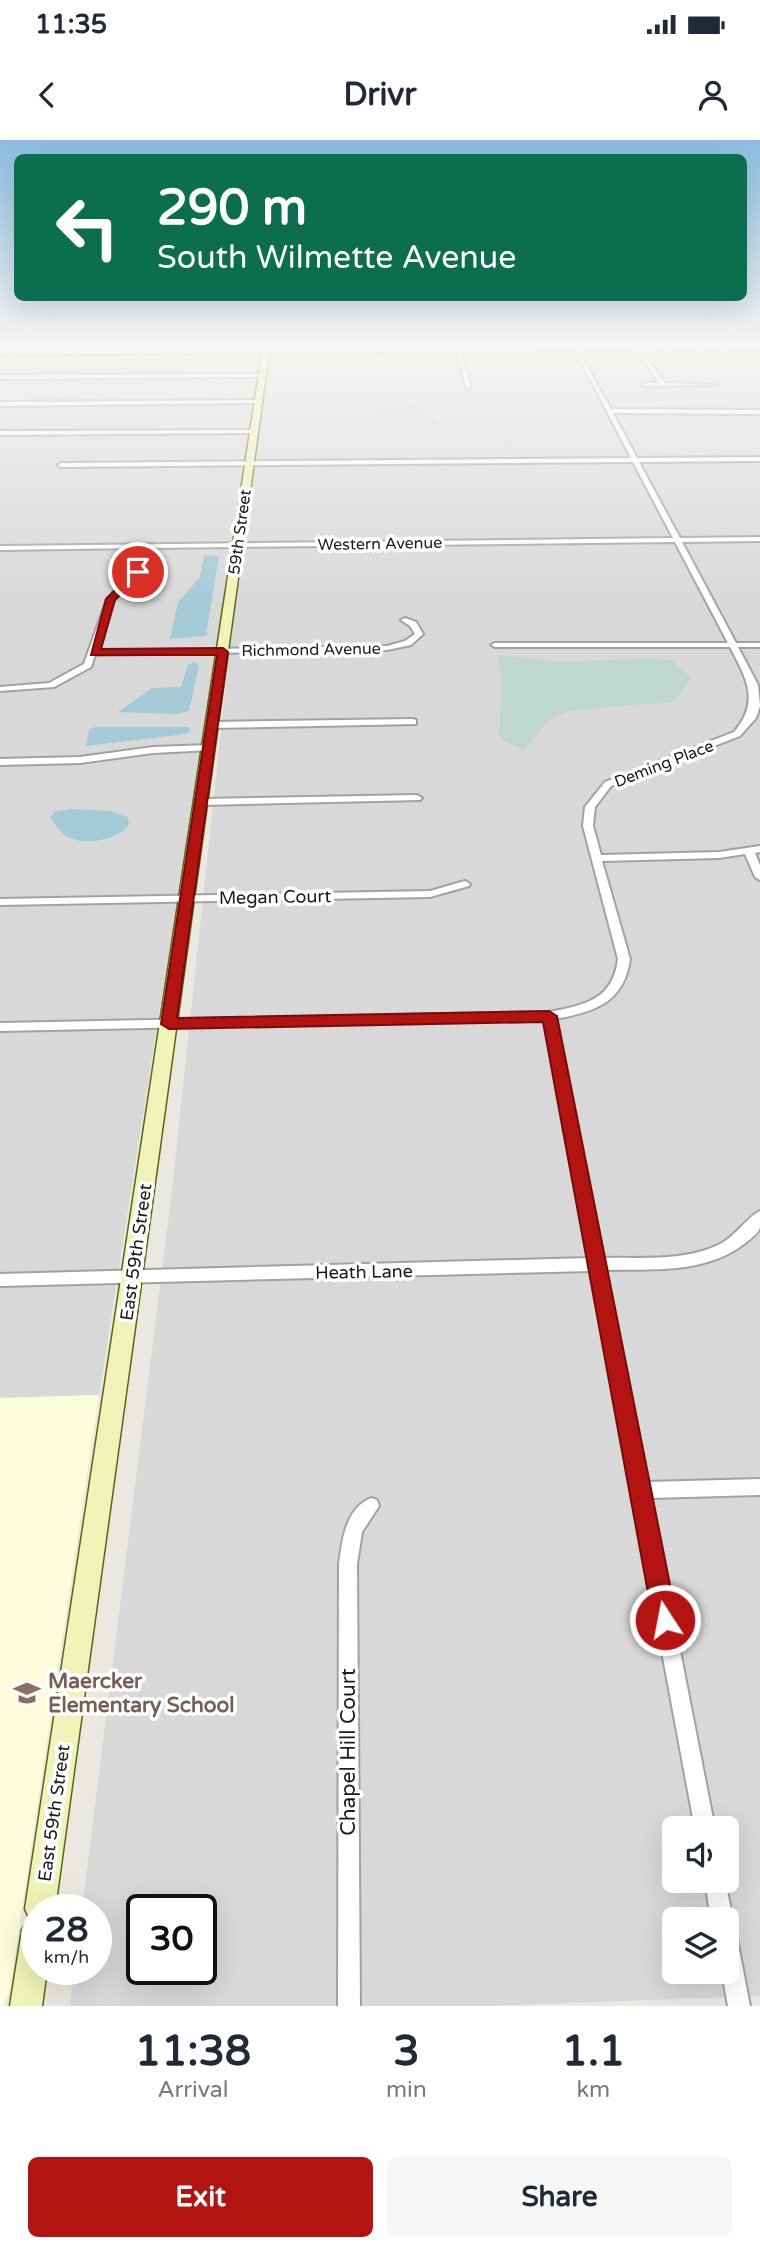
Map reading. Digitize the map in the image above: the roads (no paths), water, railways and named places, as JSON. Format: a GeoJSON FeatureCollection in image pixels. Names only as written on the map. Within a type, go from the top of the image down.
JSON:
{"type":"FeatureCollection","features":[{"type":"Feature","properties":{"kind":"street","name":"Deming Place"},"geometry":{"type":"LineString","coordinates":[[169,1024],[549,1016],[586,1009],[608,998],[622,975],[623,954],[588,817],[598,795],[608,784],[626,775],[737,734],[756,711],[758,699],[757,685],[732,645],[619,430]]}},
{"type":"Feature","properties":{"kind":"street"},"geometry":{"type":"LineString","coordinates":[[0,433],[255,431]]}},
{"type":"Feature","properties":{"kind":"street","name":"59th Street"},"geometry":{"type":"LineString","coordinates":[[231,595],[255,431]]}},
{"type":"Feature","properties":{"kind":"street"},"geometry":{"type":"LineString","coordinates":[[61,466],[760,459]]}},
{"type":"Feature","properties":{"kind":"street","name":"Western Avenue"},"geometry":{"type":"LineString","coordinates":[[0,548],[760,539]]}},
{"type":"Feature","properties":{"kind":"street"},"geometry":{"type":"LineString","coordinates":[[0,689],[51,685],[88,665],[95,653],[111,599],[138,572],[149,546]]}},
{"type":"Feature","properties":{"kind":"street","name":"East 59th Street"},"geometry":{"type":"LineString","coordinates":[[42,1894],[231,595]]}},
{"type":"Feature","properties":{"kind":"street","name":"Richmond Avenue"},"geometry":{"type":"LineString","coordinates":[[95,653],[399,647],[419,634],[413,624],[405,620]]}},
{"type":"Feature","properties":{"kind":"street"},"geometry":{"type":"LineString","coordinates":[[495,645],[760,645]]}},
{"type":"Feature","properties":{"kind":"street"},"geometry":{"type":"LineString","coordinates":[[212,725],[413,722]]}},
{"type":"Feature","properties":{"kind":"street"},"geometry":{"type":"LineString","coordinates":[[0,762],[80,760],[153,750],[209,748]]}},
{"type":"Feature","properties":{"kind":"street"},"geometry":{"type":"LineString","coordinates":[[201,802],[417,798]]}},
{"type":"Feature","properties":{"kind":"street"},"geometry":{"type":"LineString","coordinates":[[597,858],[719,855],[754,850],[760,877]]}},
{"type":"Feature","properties":{"kind":"street","name":"Megan Court"},"geometry":{"type":"LineString","coordinates":[[0,902],[430,894],[465,884]]}},
{"type":"Feature","properties":{"kind":"street"},"geometry":{"type":"LineString","coordinates":[[549,1016],[703,1816]]}},
{"type":"Feature","properties":{"kind":"street"},"geometry":{"type":"LineString","coordinates":[[0,1027],[169,1024]]}},
{"type":"Feature","properties":{"kind":"street","name":"Heath Lane"},"geometry":{"type":"LineString","coordinates":[[0,1280],[680,1262],[711,1256],[741,1239],[760,1217]]}},
{"type":"Feature","properties":{"kind":"street"},"geometry":{"type":"LineString","coordinates":[[640,1490],[760,1487]]}},
{"type":"Feature","properties":{"kind":"street","name":"Chapel Hill Court"},"geometry":{"type":"LineString","coordinates":[[349,2006],[348,1564],[351,1535],[358,1517],[371,1506]]}},
{"type":"Feature","properties":{"kind":"street"},"geometry":{"type":"LineString","coordinates":[[735,1984],[739,2006]]}},
{"type":"Feature","properties":{"kind":"street"},"geometry":{"type":"LineString","coordinates":[[26,2006],[29,1985]]}},
{"type":"Feature","properties":{"kind":"water"},"geometry":{"type":"Polygon","coordinates":[[[204,555],[219,556],[206,636],[170,639],[178,602],[200,577],[204,555]]]}},
{"type":"Feature","properties":{"kind":"water"},"geometry":{"type":"Polygon","coordinates":[[[194,662],[199,666],[189,711],[177,714],[118,712],[152,688],[181,687],[188,665],[194,662]]]}},
{"type":"Feature","properties":{"kind":"water"},"geometry":{"type":"Polygon","coordinates":[[[187,727],[191,730],[185,734],[86,746],[89,729],[187,727]]]}},
{"type":"Feature","properties":{"kind":"water"},"geometry":{"type":"Polygon","coordinates":[[[56,811],[110,811],[128,817],[129,824],[110,838],[75,840],[63,833],[50,817],[56,811]]]}},
{"type":"Feature","properties":{"kind":"place","name":"Maercker Elementary School"},"geometry":{"type":"Point","coordinates":[27,1693]}}]}
